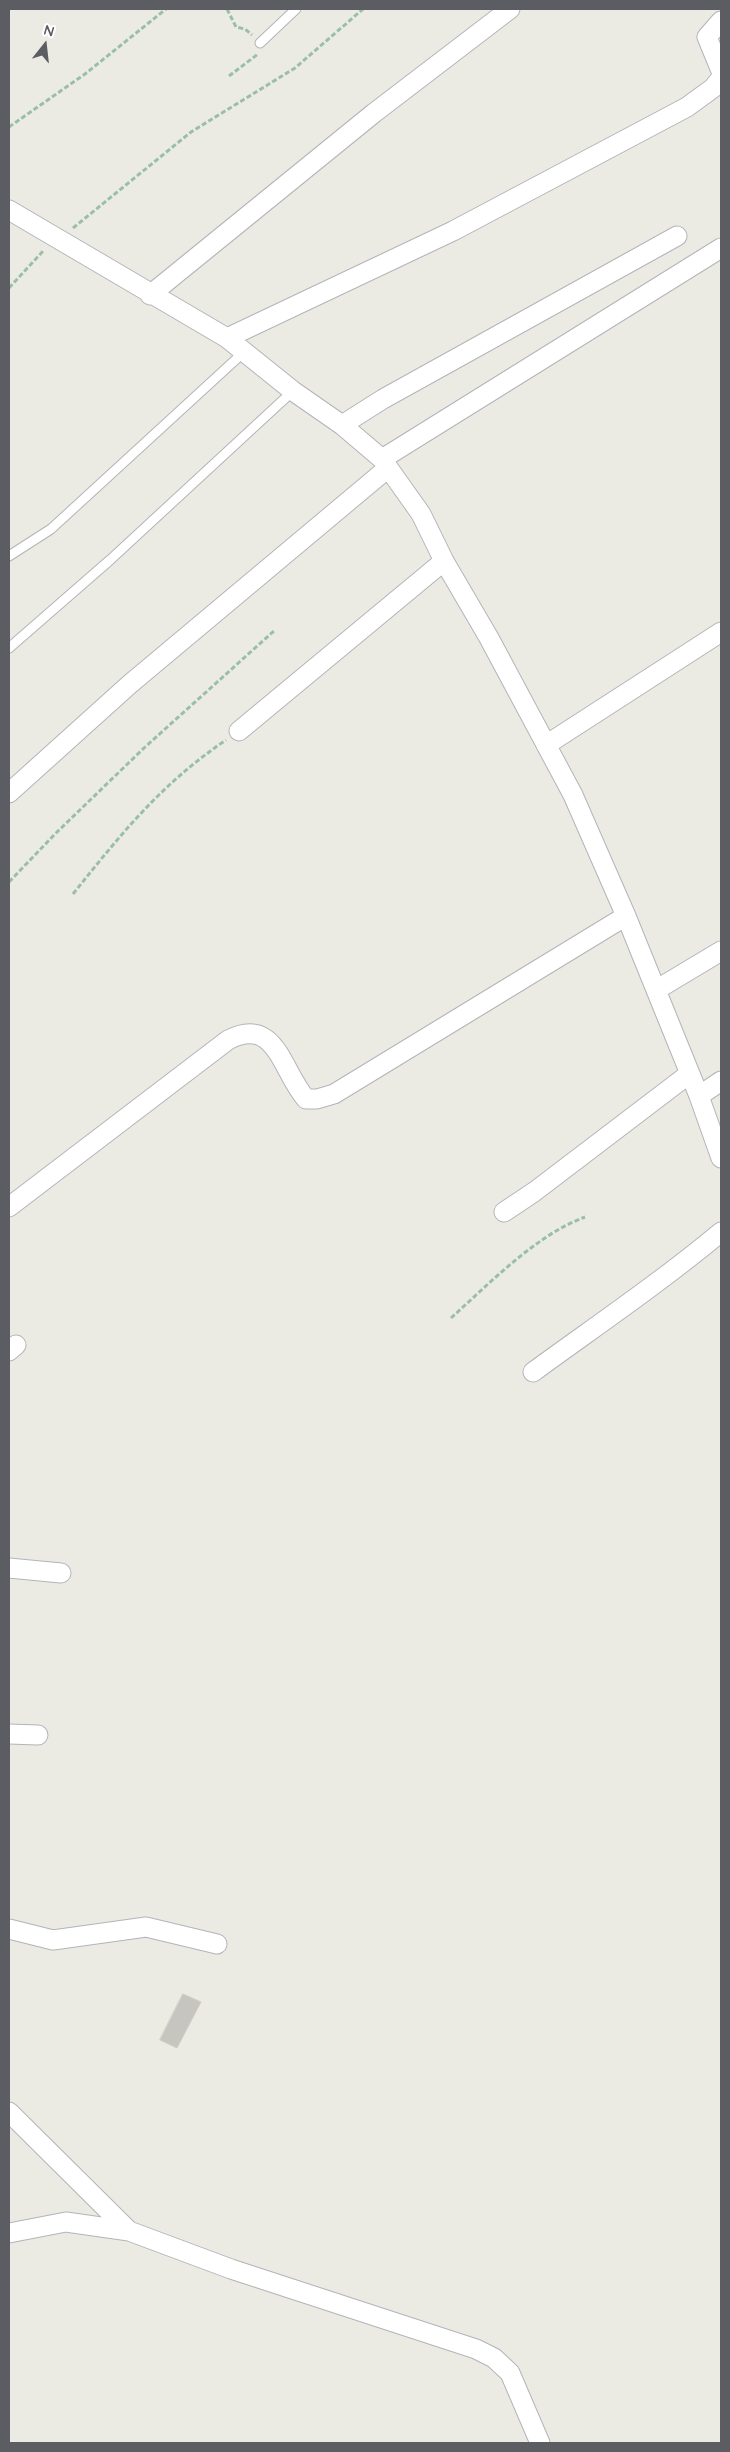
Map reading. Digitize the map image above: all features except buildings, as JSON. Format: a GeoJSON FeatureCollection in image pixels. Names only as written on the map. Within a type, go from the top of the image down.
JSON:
{"type":"FeatureCollection","features":[{"type":"Feature","properties":{"kind":"street"},"geometry":{"type":"LineString","coordinates":[[150,295],[374,113],[510,9]]}},
{"type":"Feature","properties":{"kind":"street"},"geometry":{"type":"LineString","coordinates":[[721,21],[707,38],[721,71]]}},
{"type":"Feature","properties":{"kind":"street"},"geometry":{"type":"LineString","coordinates":[[227,338],[461,227],[687,107],[713,88],[721,78]]}},
{"type":"Feature","properties":{"kind":"street"},"geometry":{"type":"LineString","coordinates":[[9,210],[150,295],[227,338],[293,391],[342,425],[385,464],[421,514],[444,561],[489,638],[574,795],[626,916],[699,1096],[721,1158]]}},
{"type":"Feature","properties":{"kind":"street"},"geometry":{"type":"LineString","coordinates":[[342,425],[391,394],[677,236]]}},
{"type":"Feature","properties":{"kind":"street"},"geometry":{"type":"LineString","coordinates":[[9,793],[130,684],[385,464],[721,248]]}},
{"type":"Feature","properties":{"kind":"street"},"geometry":{"type":"LineString","coordinates":[[239,731],[444,561]]}},
{"type":"Feature","properties":{"kind":"street"},"geometry":{"type":"LineString","coordinates":[[546,745],[721,632]]}},
{"type":"Feature","properties":{"kind":"street"},"geometry":{"type":"LineString","coordinates":[[9,1207],[237,1035],[247,1032],[257,1033],[268,1040],[299,1091],[306,1099],[317,1099],[334,1094],[626,916]]}},
{"type":"Feature","properties":{"kind":"street"},"geometry":{"type":"LineString","coordinates":[[656,990],[721,951]]}},
{"type":"Feature","properties":{"kind":"street"},"geometry":{"type":"LineString","coordinates":[[504,1212],[534,1192],[690,1074]]}},
{"type":"Feature","properties":{"kind":"street"},"geometry":{"type":"LineString","coordinates":[[699,1096],[721,1081]]}},
{"type":"Feature","properties":{"kind":"street"},"geometry":{"type":"LineString","coordinates":[[533,1372],[612,1314],[670,1275],[721,1232]]}},
{"type":"Feature","properties":{"kind":"street"},"geometry":{"type":"LineString","coordinates":[[9,1568],[61,1573]]}},
{"type":"Feature","properties":{"kind":"street"},"geometry":{"type":"LineString","coordinates":[[9,1734],[38,1735]]}},
{"type":"Feature","properties":{"kind":"street"},"geometry":{"type":"LineString","coordinates":[[9,1929],[53,1940],[146,1927],[217,1944]]}},
{"type":"Feature","properties":{"kind":"street"},"geometry":{"type":"LineString","coordinates":[[9,2112],[128,2231]]}},
{"type":"Feature","properties":{"kind":"street"},"geometry":{"type":"LineString","coordinates":[[9,2233],[66,2222],[128,2231],[232,2269],[476,2349],[494,2358],[510,2372],[540,2443]]}},
{"type":"Feature","properties":{"kind":"lane"},"geometry":{"type":"LineString","coordinates":[[260,43],[296,9]]}},
{"type":"Feature","properties":{"kind":"lane"},"geometry":{"type":"LineString","coordinates":[[9,556],[51,529],[244,352]]}},
{"type":"Feature","properties":{"kind":"lane"},"geometry":{"type":"LineString","coordinates":[[9,648],[110,560],[293,391]]}},
{"type":"Feature","properties":{"kind":"path"},"geometry":{"type":"LineString","coordinates":[[9,126],[85,74],[166,9]]}},
{"type":"Feature","properties":{"kind":"path"},"geometry":{"type":"LineString","coordinates":[[9,288],[40,253],[191,132],[295,68],[363,9]]}},
{"type":"Feature","properties":{"kind":"path"},"geometry":{"type":"LineString","coordinates":[[9,882],[56,832],[144,748],[275,630]]}},
{"type":"Feature","properties":{"kind":"path"},"geometry":{"type":"LineString","coordinates":[[73,894],[132,820],[205,754],[239,731]]}},
{"type":"Feature","properties":{"kind":"path"},"geometry":{"type":"LineString","coordinates":[[451,1318],[527,1252],[565,1224],[585,1217]]}}]}
